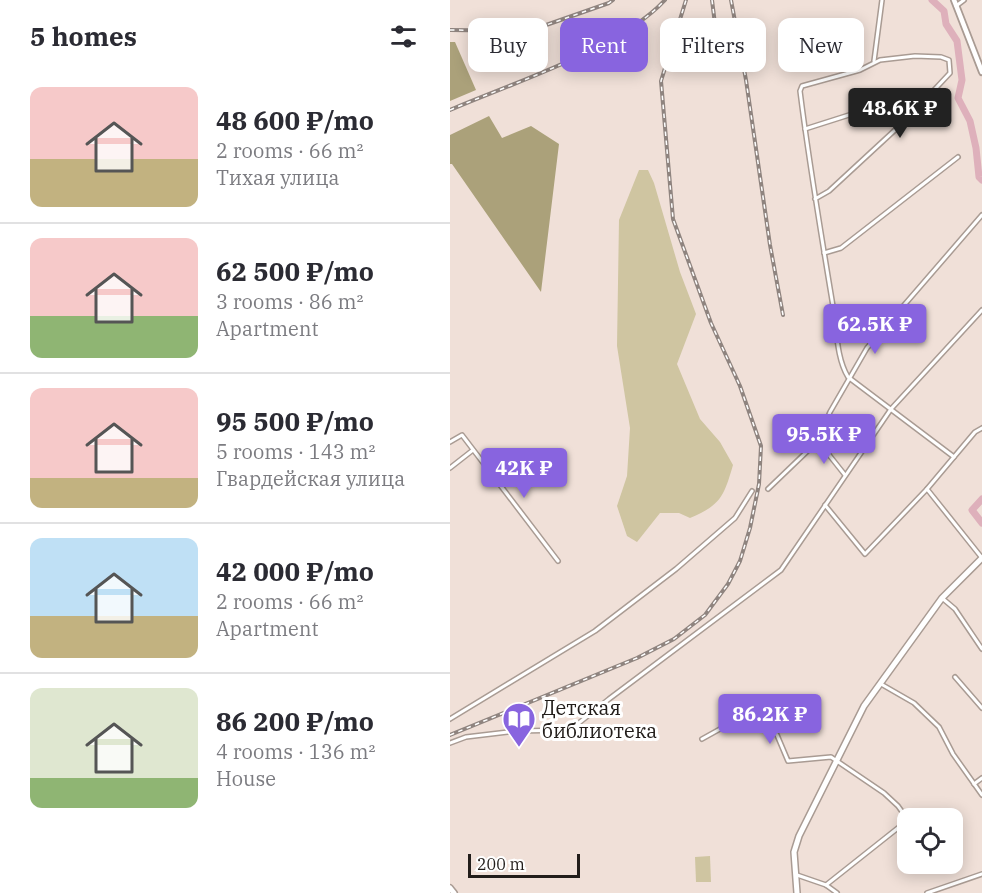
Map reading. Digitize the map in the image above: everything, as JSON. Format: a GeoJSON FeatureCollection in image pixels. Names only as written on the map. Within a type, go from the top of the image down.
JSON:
{"type":"FeatureCollection","features":[{"type":"Feature","properties":{"kind":"main road"},"geometry":{"type":"LineString","coordinates":[[797,893],[794,852],[799,836],[864,706],[942,598],[982,558]]}},
{"type":"Feature","properties":{"kind":"main road"},"geometry":{"type":"LineString","coordinates":[[450,888],[454,893]]}},
{"type":"Feature","properties":{"kind":"street"},"geometry":{"type":"LineString","coordinates":[[873,63],[882,0]]}},
{"type":"Feature","properties":{"kind":"street"},"geometry":{"type":"LineString","coordinates":[[954,0],[981,69]]}},
{"type":"Feature","properties":{"kind":"street"},"geometry":{"type":"LineString","coordinates":[[956,6],[964,0]]}},
{"type":"Feature","properties":{"kind":"street"},"geometry":{"type":"LineString","coordinates":[[815,199],[829,190],[908,118],[950,73],[949,60],[941,57],[915,56],[873,63],[860,70],[800,88],[815,199],[841,363],[848,377],[954,457]]}},
{"type":"Feature","properties":{"kind":"street"},"geometry":{"type":"LineString","coordinates":[[805,129],[871,108]]}},
{"type":"Feature","properties":{"kind":"street"},"geometry":{"type":"LineString","coordinates":[[824,253],[841,248],[958,157]]}},
{"type":"Feature","properties":{"kind":"street"},"geometry":{"type":"LineString","coordinates":[[768,489],[818,441],[848,377],[867,348],[982,215]]}},
{"type":"Feature","properties":{"kind":"street"},"geometry":{"type":"LineString","coordinates":[[450,743],[466,737],[507,732],[570,730],[782,570],[891,409],[982,310]]}},
{"type":"Feature","properties":{"kind":"street"},"geometry":{"type":"LineString","coordinates":[[825,505],[865,554],[927,489],[975,432],[982,428]]}},
{"type":"Feature","properties":{"kind":"street"},"geometry":{"type":"LineString","coordinates":[[450,442],[462,435],[558,561]]}},
{"type":"Feature","properties":{"kind":"street"},"geometry":{"type":"LineString","coordinates":[[818,441],[846,475]]}},
{"type":"Feature","properties":{"kind":"street"},"geometry":{"type":"LineString","coordinates":[[450,468],[473,450]]}},
{"type":"Feature","properties":{"kind":"street"},"geometry":{"type":"LineString","coordinates":[[927,489],[982,558]]}},
{"type":"Feature","properties":{"kind":"street"},"geometry":{"type":"LineString","coordinates":[[450,719],[530,672],[604,624],[676,569],[735,518],[752,491]]}},
{"type":"Feature","properties":{"kind":"street"},"geometry":{"type":"LineString","coordinates":[[942,598],[955,609],[982,649]]}},
{"type":"Feature","properties":{"kind":"street"},"geometry":{"type":"LineString","coordinates":[[955,677],[982,708]]}},
{"type":"Feature","properties":{"kind":"street"},"geometry":{"type":"LineString","coordinates":[[880,683],[914,703],[939,727],[953,754],[982,795]]}},
{"type":"Feature","properties":{"kind":"street"},"geometry":{"type":"LineString","coordinates":[[702,739],[720,729],[746,723],[757,709],[777,735],[788,761],[831,757],[885,793],[899,808]]}},
{"type":"Feature","properties":{"kind":"street"},"geometry":{"type":"LineString","coordinates":[[974,784],[982,778]]}},
{"type":"Feature","properties":{"kind":"street"},"geometry":{"type":"LineString","coordinates":[[826,885],[897,829]]}},
{"type":"Feature","properties":{"kind":"street"},"geometry":{"type":"LineString","coordinates":[[927,893],[982,874]]}},
{"type":"Feature","properties":{"kind":"street"},"geometry":{"type":"LineString","coordinates":[[795,875],[826,885],[837,893]]}},
{"type":"Feature","properties":{"kind":"shaded area"},"geometry":{"type":"Polygon","coordinates":[[[450,42],[455,42],[476,90],[450,101],[450,42]]]}},
{"type":"Feature","properties":{"kind":"shaded area"},"geometry":{"type":"Polygon","coordinates":[[[489,116],[502,138],[531,126],[559,144],[541,292],[450,164],[450,135],[489,116]]]}},
{"type":"Feature","properties":{"kind":"shaded area"},"geometry":{"type":"Polygon","coordinates":[[[639,170],[648,170],[654,183],[680,272],[696,314],[677,364],[700,419],[720,442],[733,465],[724,492],[709,509],[690,518],[679,513],[660,513],[637,542],[627,536],[617,506],[627,476],[630,428],[617,346],[619,220],[639,170]]]}},
{"type":"Feature","properties":{"kind":"shaded area"},"geometry":{"type":"Polygon","coordinates":[[[710,856],[711,882],[696,882],[695,857],[710,856]]]}},
{"type":"Feature","properties":{"kind":"waterway"},"geometry":{"type":"LineString","coordinates":[[932,0],[944,11],[946,24],[957,41],[962,80],[958,98],[970,121],[979,177],[982,180]]}},
{"type":"Feature","properties":{"kind":"waterway"},"geometry":{"type":"LineString","coordinates":[[982,499],[972,510],[982,523]]}},
{"type":"Feature","properties":{"kind":"railway"},"geometry":{"type":"LineString","coordinates":[[450,30],[529,31],[613,0]]}},
{"type":"Feature","properties":{"kind":"railway"},"geometry":{"type":"LineString","coordinates":[[450,110],[594,49],[645,18],[665,0]]}},
{"type":"Feature","properties":{"kind":"railway"},"geometry":{"type":"LineString","coordinates":[[450,735],[637,658],[674,639],[705,615],[728,584],[740,561],[750,528],[759,484],[761,446],[740,386],[711,323],[673,219],[661,81],[686,0]]}},
{"type":"Feature","properties":{"kind":"railway"},"geometry":{"type":"LineString","coordinates":[[712,0],[714,18]]}},
{"type":"Feature","properties":{"kind":"railway"},"geometry":{"type":"LineString","coordinates":[[731,0],[783,315]]}},
{"type":"Feature","properties":{"kind":"place","name":"Детская библиотека"},"geometry":{"type":"Point","coordinates":[519,748]}}]}
